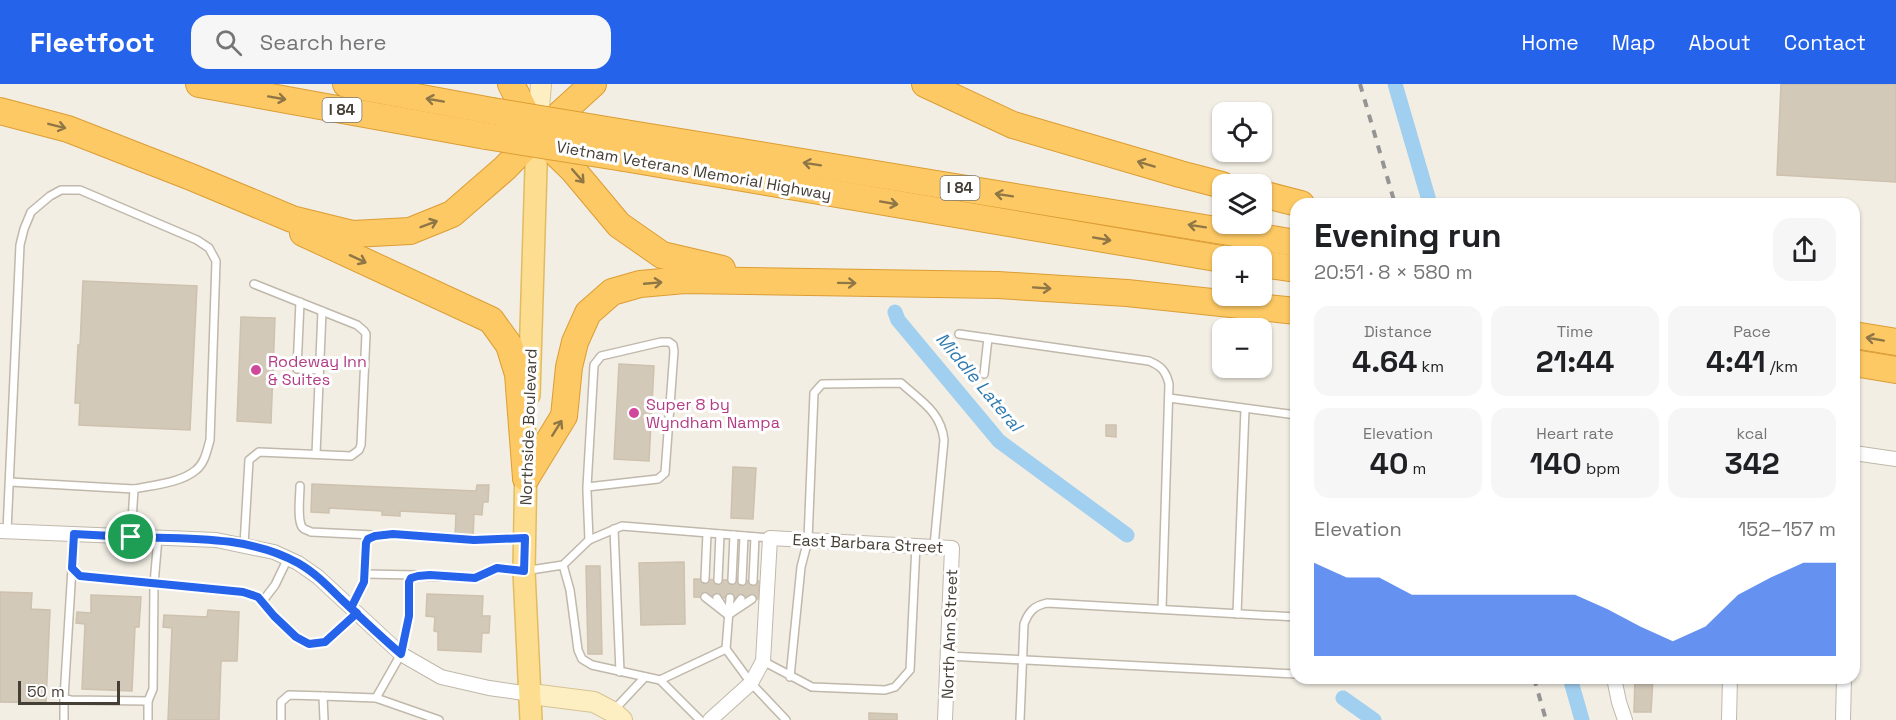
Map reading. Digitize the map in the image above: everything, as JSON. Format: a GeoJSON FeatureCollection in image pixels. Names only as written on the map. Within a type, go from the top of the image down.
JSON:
{"type":"FeatureCollection","features":[{"type":"Feature","properties":{"kind":"highway","name":"Vietnam Veterans Memorial Highway"},"geometry":{"type":"LineString","coordinates":[[199,84],[486,136],[624,146],[1290,242]]}},
{"type":"Feature","properties":{"kind":"highway","name":"Vietnam Veterans Memorial Highway"},"geometry":{"type":"LineString","coordinates":[[346,84],[492,111],[624,146],[1212,257]]}},
{"type":"Feature","properties":{"kind":"highway"},"geometry":{"type":"LineString","coordinates":[[512,84],[537,135],[573,170],[619,225],[662,255],[710,267],[802,282]]}},
{"type":"Feature","properties":{"kind":"highway"},"geometry":{"type":"LineString","coordinates":[[0,111],[68,129],[292,219],[353,234],[410,231],[452,214],[505,168],[593,84]]}},
{"type":"Feature","properties":{"kind":"highway"},"geometry":{"type":"LineString","coordinates":[[925,84],[1013,125],[1212,182]]}},
{"type":"Feature","properties":{"kind":"highway"},"geometry":{"type":"LineString","coordinates":[[232,194],[303,233],[491,320],[509,345],[518,374],[526,478]]}},
{"type":"Feature","properties":{"kind":"highway"},"geometry":{"type":"LineString","coordinates":[[1272,197],[1290,201]]}},
{"type":"Feature","properties":{"kind":"highway"},"geometry":{"type":"LineString","coordinates":[[1272,265],[1290,268]]}},
{"type":"Feature","properties":{"kind":"highway"},"geometry":{"type":"LineString","coordinates":[[526,478],[564,416],[569,367],[575,342],[588,313],[612,292],[640,284],[686,280],[998,285],[1127,293],[1290,310]]}},
{"type":"Feature","properties":{"kind":"highway"},"geometry":{"type":"LineString","coordinates":[[1860,336],[1896,342]]}},
{"type":"Feature","properties":{"kind":"highway"},"geometry":{"type":"LineString","coordinates":[[1860,364],[1896,371]]}},
{"type":"Feature","properties":{"kind":"highway"},"geometry":{"type":"LineString","coordinates":[[1860,376],[1896,371]]}},
{"type":"Feature","properties":{"kind":"main road","name":"Northside Boulevard"},"geometry":{"type":"LineString","coordinates":[[531,720],[524,571],[537,135]]}},
{"type":"Feature","properties":{"kind":"street"},"geometry":{"type":"LineString","coordinates":[[537,135],[541,84]]}},
{"type":"Feature","properties":{"kind":"street"},"geometry":{"type":"LineString","coordinates":[[1860,454],[1896,459]]}},
{"type":"Feature","properties":{"kind":"street"},"geometry":{"type":"LineString","coordinates":[[4,531],[216,540],[274,552],[298,563],[318,577],[401,654],[441,677],[489,688],[594,702],[617,716]]}},
{"type":"Feature","properties":{"kind":"street","name":"East Barbara Street"},"geometry":{"type":"LineString","coordinates":[[710,720],[751,683],[763,661],[770,538],[952,548]]}},
{"type":"Feature","properties":{"kind":"street","name":"North Ann Street"},"geometry":{"type":"LineString","coordinates":[[945,720],[952,548]]}},
{"type":"Feature","properties":{"kind":"street"},"geometry":{"type":"LineString","coordinates":[[1615,684],[1625,719]]}},
{"type":"Feature","properties":{"kind":"street"},"geometry":{"type":"LineString","coordinates":[[1729,720],[1730,684]]}},
{"type":"Feature","properties":{"kind":"street"},"geometry":{"type":"LineString","coordinates":[[1843,720],[1844,684]]}},
{"type":"Feature","properties":{"kind":"lane"},"geometry":{"type":"LineString","coordinates":[[4,531],[10,482],[20,245],[31,212],[61,190],[80,190],[197,240],[209,248],[216,261],[210,440],[206,454],[197,470],[179,478],[134,489],[10,482]]}},
{"type":"Feature","properties":{"kind":"lane"},"geometry":{"type":"LineString","coordinates":[[244,545],[250,458],[259,452],[351,456],[359,450],[361,445],[364,378],[364,331],[357,325],[254,284]]}},
{"type":"Feature","properties":{"kind":"lane"},"geometry":{"type":"LineString","coordinates":[[300,302],[297,369],[319,370]]}},
{"type":"Feature","properties":{"kind":"lane"},"geometry":{"type":"LineString","coordinates":[[316,454],[322,311]]}},
{"type":"Feature","properties":{"kind":"lane"},"geometry":{"type":"LineString","coordinates":[[959,334],[1149,361],[1160,366],[1167,373],[1169,398],[1162,609]]}},
{"type":"Feature","properties":{"kind":"lane"},"geometry":{"type":"LineString","coordinates":[[984,374],[988,339]]}},
{"type":"Feature","properties":{"kind":"lane"},"geometry":{"type":"LineString","coordinates":[[587,487],[658,479],[665,473],[674,351],[673,345],[669,342],[601,356],[594,365],[587,487],[589,540]]}},
{"type":"Feature","properties":{"kind":"lane"},"geometry":{"type":"LineString","coordinates":[[790,677],[801,567],[808,540],[814,393],[822,384],[901,383],[933,411],[942,427],[944,440],[934,546]]}},
{"type":"Feature","properties":{"kind":"lane"},"geometry":{"type":"LineString","coordinates":[[1169,398],[1290,414]]}},
{"type":"Feature","properties":{"kind":"lane"},"geometry":{"type":"LineString","coordinates":[[1237,614],[1245,409]]}},
{"type":"Feature","properties":{"kind":"lane"},"geometry":{"type":"LineString","coordinates":[[300,486],[300,519],[302,526],[311,532],[375,536],[393,534],[474,540],[525,538]]}},
{"type":"Feature","properties":{"kind":"lane"},"geometry":{"type":"LineString","coordinates":[[131,537],[134,489]]}},
{"type":"Feature","properties":{"kind":"lane"},"geometry":{"type":"LineString","coordinates":[[365,574],[475,578],[497,568],[524,571],[563,565],[589,540],[622,526],[770,538]]}},
{"type":"Feature","properties":{"kind":"lane"},"geometry":{"type":"LineString","coordinates":[[614,529],[620,672]]}},
{"type":"Feature","properties":{"kind":"lane"},"geometry":{"type":"LineString","coordinates":[[705,579],[707,533]]}},
{"type":"Feature","properties":{"kind":"lane"},"geometry":{"type":"LineString","coordinates":[[64,720],[74,534]]}},
{"type":"Feature","properties":{"kind":"lane"},"geometry":{"type":"LineString","coordinates":[[718,580],[720,534]]}},
{"type":"Feature","properties":{"kind":"lane"},"geometry":{"type":"LineString","coordinates":[[732,580],[734,535]]}},
{"type":"Feature","properties":{"kind":"lane"},"geometry":{"type":"LineString","coordinates":[[72,568],[80,576],[243,592],[258,597],[296,637],[309,644],[325,642],[354,610],[365,574],[366,543],[368,539],[375,536]]}},
{"type":"Feature","properties":{"kind":"lane"},"geometry":{"type":"LineString","coordinates":[[742,581],[744,536]]}},
{"type":"Feature","properties":{"kind":"lane"},"geometry":{"type":"LineString","coordinates":[[753,581],[755,537]]}},
{"type":"Feature","properties":{"kind":"lane"},"geometry":{"type":"LineString","coordinates":[[148,720],[148,701],[153,689],[154,584],[158,538]]}},
{"type":"Feature","properties":{"kind":"lane"},"geometry":{"type":"LineString","coordinates":[[763,661],[812,687],[885,690],[894,687],[910,670],[915,545]]}},
{"type":"Feature","properties":{"kind":"lane"},"geometry":{"type":"LineString","coordinates":[[262,602],[275,585],[288,558]]}},
{"type":"Feature","properties":{"kind":"lane"},"geometry":{"type":"LineString","coordinates":[[563,565],[570,590],[578,650],[582,659],[592,665],[660,680],[700,720]]}},
{"type":"Feature","properties":{"kind":"lane"},"geometry":{"type":"LineString","coordinates":[[376,698],[401,654],[409,616],[409,582],[411,578],[418,576]]}},
{"type":"Feature","properties":{"kind":"lane"},"geometry":{"type":"LineString","coordinates":[[705,597],[729,615]]}},
{"type":"Feature","properties":{"kind":"lane"},"geometry":{"type":"LineString","coordinates":[[717,598],[729,615]]}},
{"type":"Feature","properties":{"kind":"lane"},"geometry":{"type":"LineString","coordinates":[[730,598],[726,649],[751,683],[786,720]]}},
{"type":"Feature","properties":{"kind":"lane"},"geometry":{"type":"LineString","coordinates":[[729,615],[741,599]]}},
{"type":"Feature","properties":{"kind":"lane"},"geometry":{"type":"LineString","coordinates":[[729,615],[752,599]]}},
{"type":"Feature","properties":{"kind":"lane"},"geometry":{"type":"LineString","coordinates":[[1020,720],[1024,624],[1028,614],[1036,606],[1047,603],[1290,617]]}},
{"type":"Feature","properties":{"kind":"lane"},"geometry":{"type":"LineString","coordinates":[[660,680],[726,649]]}},
{"type":"Feature","properties":{"kind":"lane"},"geometry":{"type":"LineString","coordinates":[[948,656],[1290,674]]}},
{"type":"Feature","properties":{"kind":"lane"},"geometry":{"type":"LineString","coordinates":[[617,716],[645,677]]}},
{"type":"Feature","properties":{"kind":"lane"},"geometry":{"type":"LineString","coordinates":[[281,720],[281,702],[288,695],[376,698],[420,717],[439,720]]}},
{"type":"Feature","properties":{"kind":"lane"},"geometry":{"type":"LineString","coordinates":[[323,696],[324,720]]}},
{"type":"Feature","properties":{"kind":"lane"},"geometry":{"type":"LineString","coordinates":[[64,698],[148,701]]}},
{"type":"Feature","properties":{"kind":"building"},"geometry":{"type":"Polygon","coordinates":[[[1781,84],[1896,84],[1896,182],[1777,175],[1781,84]]]}},
{"type":"Feature","properties":{"kind":"building"},"geometry":{"type":"Polygon","coordinates":[[[83,281],[197,286],[190,430],[79,425],[80,403],[75,403],[83,281]]]}},
{"type":"Feature","properties":{"kind":"building","name":"Rodeway Inn & Suites"},"geometry":{"type":"Polygon","coordinates":[[[241,317],[275,318],[271,423],[237,421],[241,317]]]}},
{"type":"Feature","properties":{"kind":"building","name":"Super 8 by Wyndham Nampa"},"geometry":{"type":"Polygon","coordinates":[[[619,364],[654,366],[649,461],[614,459],[619,364]]]}},
{"type":"Feature","properties":{"kind":"building"},"geometry":{"type":"Polygon","coordinates":[[[1106,425],[1116,425],[1116,437],[1106,436],[1106,425]]]}},
{"type":"Feature","properties":{"kind":"building"},"geometry":{"type":"Polygon","coordinates":[[[733,467],[756,468],[753,519],[731,518],[733,467]]]}},
{"type":"Feature","properties":{"kind":"building"},"geometry":{"type":"Polygon","coordinates":[[[312,484],[476,491],[477,485],[489,485],[488,502],[483,502],[482,515],[474,514],[473,538],[455,537],[456,514],[400,511],[400,516],[382,515],[382,511],[329,508],[329,513],[311,512],[312,484]]]}},
{"type":"Feature","properties":{"kind":"building"},"geometry":{"type":"Polygon","coordinates":[[[684,562],[685,624],[641,625],[639,563],[684,562]]]}},
{"type":"Feature","properties":{"kind":"building"},"geometry":{"type":"Polygon","coordinates":[[[586,566],[600,566],[602,654],[588,654],[586,566]]]}},
{"type":"Feature","properties":{"kind":"building"},"geometry":{"type":"Polygon","coordinates":[[[694,579],[759,581],[759,599],[694,597],[694,579]]]}},
{"type":"Feature","properties":{"kind":"building"},"geometry":{"type":"Polygon","coordinates":[[[0,592],[32,593],[31,609],[50,610],[46,703],[0,702],[0,592]]]}},
{"type":"Feature","properties":{"kind":"building"},"geometry":{"type":"Polygon","coordinates":[[[427,594],[483,596],[482,616],[490,616],[489,633],[482,633],[481,652],[438,650],[438,632],[434,631],[435,617],[426,616],[427,594]]]}},
{"type":"Feature","properties":{"kind":"building"},"geometry":{"type":"Polygon","coordinates":[[[91,595],[141,597],[139,627],[135,627],[132,691],[82,689],[85,624],[76,623],[77,612],[91,613],[91,595]]]}},
{"type":"Feature","properties":{"kind":"building"},"geometry":{"type":"Polygon","coordinates":[[[208,610],[239,612],[237,661],[221,661],[219,720],[168,720],[172,628],[163,627],[164,615],[207,617],[208,610]]]}},
{"type":"Feature","properties":{"kind":"building"},"geometry":{"type":"Polygon","coordinates":[[[1635,684],[1653,684],[1651,712],[1634,712],[1635,684]]]}},
{"type":"Feature","properties":{"kind":"building"},"geometry":{"type":"Polygon","coordinates":[[[869,713],[897,714],[897,720],[869,720],[869,713]]]}},
{"type":"Feature","properties":{"kind":"waterway"},"geometry":{"type":"LineString","coordinates":[[1395,84],[1428,198]]}},
{"type":"Feature","properties":{"kind":"waterway","name":"Middle Lateral"},"geometry":{"type":"LineString","coordinates":[[895,312],[898,320],[999,441],[1127,535]]}},
{"type":"Feature","properties":{"kind":"waterway"},"geometry":{"type":"LineString","coordinates":[[1572,684],[1582,720]]}},
{"type":"Feature","properties":{"kind":"waterway","name":"Middle Lateral"},"geometry":{"type":"LineString","coordinates":[[1343,698],[1374,720]]}},
{"type":"Feature","properties":{"kind":"railway"},"geometry":{"type":"LineString","coordinates":[[1360,84],[1393,198]]}},
{"type":"Feature","properties":{"kind":"railway"},"geometry":{"type":"LineString","coordinates":[[1536,684],[1546,720]]}},
{"type":"Feature","properties":{"kind":"place","name":"Rodeway Inn & Suites"},"geometry":{"type":"Point","coordinates":[256,370]}},
{"type":"Feature","properties":{"kind":"place","name":"Super 8 by Wyndham Nampa"},"geometry":{"type":"Point","coordinates":[634,413]}},
{"type":"Feature","properties":{"kind":"route"},"geometry":{"type":"LineString","coordinates":[[131,537],[74,534],[72,568],[80,576],[243,592],[258,597],[296,637],[309,644],[325,642],[357,613],[351,608],[364,582],[366,543],[368,539],[375,536],[393,534],[474,540],[525,538],[524,571],[497,568],[475,578],[430,575],[411,578],[409,616],[401,654],[357,613],[351,608],[318,577],[298,563],[274,552],[216,540],[131,537]]}}]}
